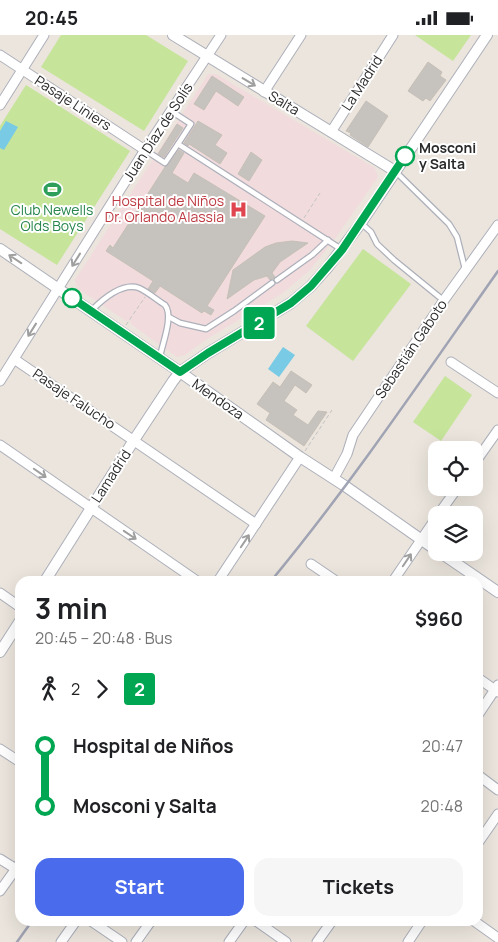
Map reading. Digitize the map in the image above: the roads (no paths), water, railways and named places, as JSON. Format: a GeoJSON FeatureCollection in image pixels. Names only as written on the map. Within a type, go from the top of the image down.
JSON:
{"type":"FeatureCollection","features":[{"type":"Feature","properties":{"kind":"street"},"geometry":{"type":"LineString","coordinates":[[0,105],[44,35]]}},
{"type":"Feature","properties":{"kind":"street","name":"Salta"},"geometry":{"type":"LineString","coordinates":[[173,35],[395,171]]}},
{"type":"Feature","properties":{"kind":"street","name":"Juan Díaz de Solís"},"geometry":{"type":"LineString","coordinates":[[0,381],[145,150],[221,35]]}},
{"type":"Feature","properties":{"kind":"street"},"geometry":{"type":"LineString","coordinates":[[264,91],[300,35]]}},
{"type":"Feature","properties":{"kind":"street","name":"La Madrid"},"geometry":{"type":"LineString","coordinates":[[331,132],[394,35]]}},
{"type":"Feature","properties":{"kind":"street"},"geometry":{"type":"LineString","coordinates":[[180,372],[291,303],[311,286],[342,250],[361,223],[487,35]]}},
{"type":"Feature","properties":{"kind":"street","name":"Pasaje Liniers"},"geometry":{"type":"LineString","coordinates":[[0,55],[145,150]]}},
{"type":"Feature","properties":{"kind":"street","name":"Sebastián Gaboto"},"geometry":{"type":"LineString","coordinates":[[334,478],[347,454],[353,435],[444,300],[498,225]]}},
{"type":"Feature","properties":{"kind":"street","name":"Mendoza"},"geometry":{"type":"LineString","coordinates":[[0,249],[428,544]]}},
{"type":"Feature","properties":{"kind":"street","name":"Pasaje Falucho"},"geometry":{"type":"LineString","coordinates":[[14,359],[256,524]]}},
{"type":"Feature","properties":{"kind":"street"},"geometry":{"type":"LineString","coordinates":[[451,362],[498,393]]}},
{"type":"Feature","properties":{"kind":"street","name":"Lamadrid"},"geometry":{"type":"LineString","coordinates":[[47,576],[180,372]]}},
{"type":"Feature","properties":{"kind":"street"},"geometry":{"type":"LineString","coordinates":[[483,452],[498,430]]}},
{"type":"Feature","properties":{"kind":"street"},"geometry":{"type":"LineString","coordinates":[[0,445],[191,576]]}},
{"type":"Feature","properties":{"kind":"street"},"geometry":{"type":"LineString","coordinates":[[221,576],[300,457]]}},
{"type":"Feature","properties":{"kind":"street"},"geometry":{"type":"LineString","coordinates":[[396,576],[428,529]]}},
{"type":"Feature","properties":{"kind":"street"},"geometry":{"type":"LineString","coordinates":[[453,561],[475,576]]}},
{"type":"Feature","properties":{"kind":"street"},"geometry":{"type":"LineString","coordinates":[[311,564],[329,576]]}},
{"type":"Feature","properties":{"kind":"street"},"geometry":{"type":"LineString","coordinates":[[483,582],[498,592]]}},
{"type":"Feature","properties":{"kind":"street"},"geometry":{"type":"LineString","coordinates":[[0,593],[15,604]]}},
{"type":"Feature","properties":{"kind":"street"},"geometry":{"type":"LineString","coordinates":[[0,652],[15,629]]}},
{"type":"Feature","properties":{"kind":"street"},"geometry":{"type":"LineString","coordinates":[[483,681],[497,689],[483,708]]}},
{"type":"Feature","properties":{"kind":"street"},"geometry":{"type":"LineString","coordinates":[[0,749],[15,759]]}},
{"type":"Feature","properties":{"kind":"street"},"geometry":{"type":"LineString","coordinates":[[483,779],[498,790]]}},
{"type":"Feature","properties":{"kind":"street"},"geometry":{"type":"LineString","coordinates":[[483,836],[498,814]]}},
{"type":"Feature","properties":{"kind":"street"},"geometry":{"type":"LineString","coordinates":[[0,859],[15,865]]}},
{"type":"Feature","properties":{"kind":"street"},"geometry":{"type":"LineString","coordinates":[[0,891],[15,870]]}},
{"type":"Feature","properties":{"kind":"street"},"geometry":{"type":"LineString","coordinates":[[61,942],[72,926]]}},
{"type":"Feature","properties":{"kind":"street"},"geometry":{"type":"LineString","coordinates":[[98,926],[122,942]]}},
{"type":"Feature","properties":{"kind":"street"},"geometry":{"type":"LineString","coordinates":[[136,942],[147,926]]}},
{"type":"Feature","properties":{"kind":"street"},"geometry":{"type":"LineString","coordinates":[[229,942],[240,926]]}},
{"type":"Feature","properties":{"kind":"street"},"geometry":{"type":"LineString","coordinates":[[263,926],[286,942]]}},
{"type":"Feature","properties":{"kind":"street"},"geometry":{"type":"LineString","coordinates":[[317,942],[328,926]]}},
{"type":"Feature","properties":{"kind":"street"},"geometry":{"type":"LineString","coordinates":[[408,942],[419,926]]}},
{"type":"Feature","properties":{"kind":"street"},"geometry":{"type":"LineString","coordinates":[[481,926],[498,938]]}},
{"type":"Feature","properties":{"kind":"lane"},"geometry":{"type":"LineString","coordinates":[[145,150],[165,163],[178,144],[191,124],[171,111]]}},
{"type":"Feature","properties":{"kind":"lane"},"geometry":{"type":"LineString","coordinates":[[178,144],[342,250]]}},
{"type":"Feature","properties":{"kind":"lane"},"geometry":{"type":"LineString","coordinates":[[395,171],[449,224],[457,237],[466,269]]}},
{"type":"Feature","properties":{"kind":"lane"},"geometry":{"type":"LineString","coordinates":[[361,223],[394,260],[444,300]]}},
{"type":"Feature","properties":{"kind":"lane"},"geometry":{"type":"LineString","coordinates":[[277,280],[312,255],[328,240]]}},
{"type":"Feature","properties":{"kind":"lane"},"geometry":{"type":"LineString","coordinates":[[169,317],[180,323],[206,329],[272,283]]}},
{"type":"Feature","properties":{"kind":"lane"},"geometry":{"type":"LineString","coordinates":[[91,311],[114,292],[129,287],[138,287],[165,305],[168,309],[169,317],[160,358]]}},
{"type":"Feature","properties":{"kind":"water"},"geometry":{"type":"Polygon","coordinates":[[[6,121],[18,127],[4,150],[0,148],[0,131],[6,121]]]}},
{"type":"Feature","properties":{"kind":"water"},"geometry":{"type":"Polygon","coordinates":[[[283,347],[295,355],[279,377],[268,369],[283,347]]]}},
{"type":"Feature","properties":{"kind":"railway"},"geometry":{"type":"LineString","coordinates":[[275,576],[359,468],[498,271]]}},
{"type":"Feature","properties":{"kind":"railway"},"geometry":{"type":"LineString","coordinates":[[17,942],[28,926]]}},
{"type":"Feature","properties":{"kind":"place","name":"Mosconi y Salta"},"geometry":{"type":"Point","coordinates":[405,156]}},
{"type":"Feature","properties":{"kind":"place","name":"Club Newells Olds Boys"},"geometry":{"type":"Point","coordinates":[52,190]}},
{"type":"Feature","properties":{"kind":"place","name":"Hospital de Niños Dr. Orlando Alassia"},"geometry":{"type":"Point","coordinates":[238,209]}}]}
